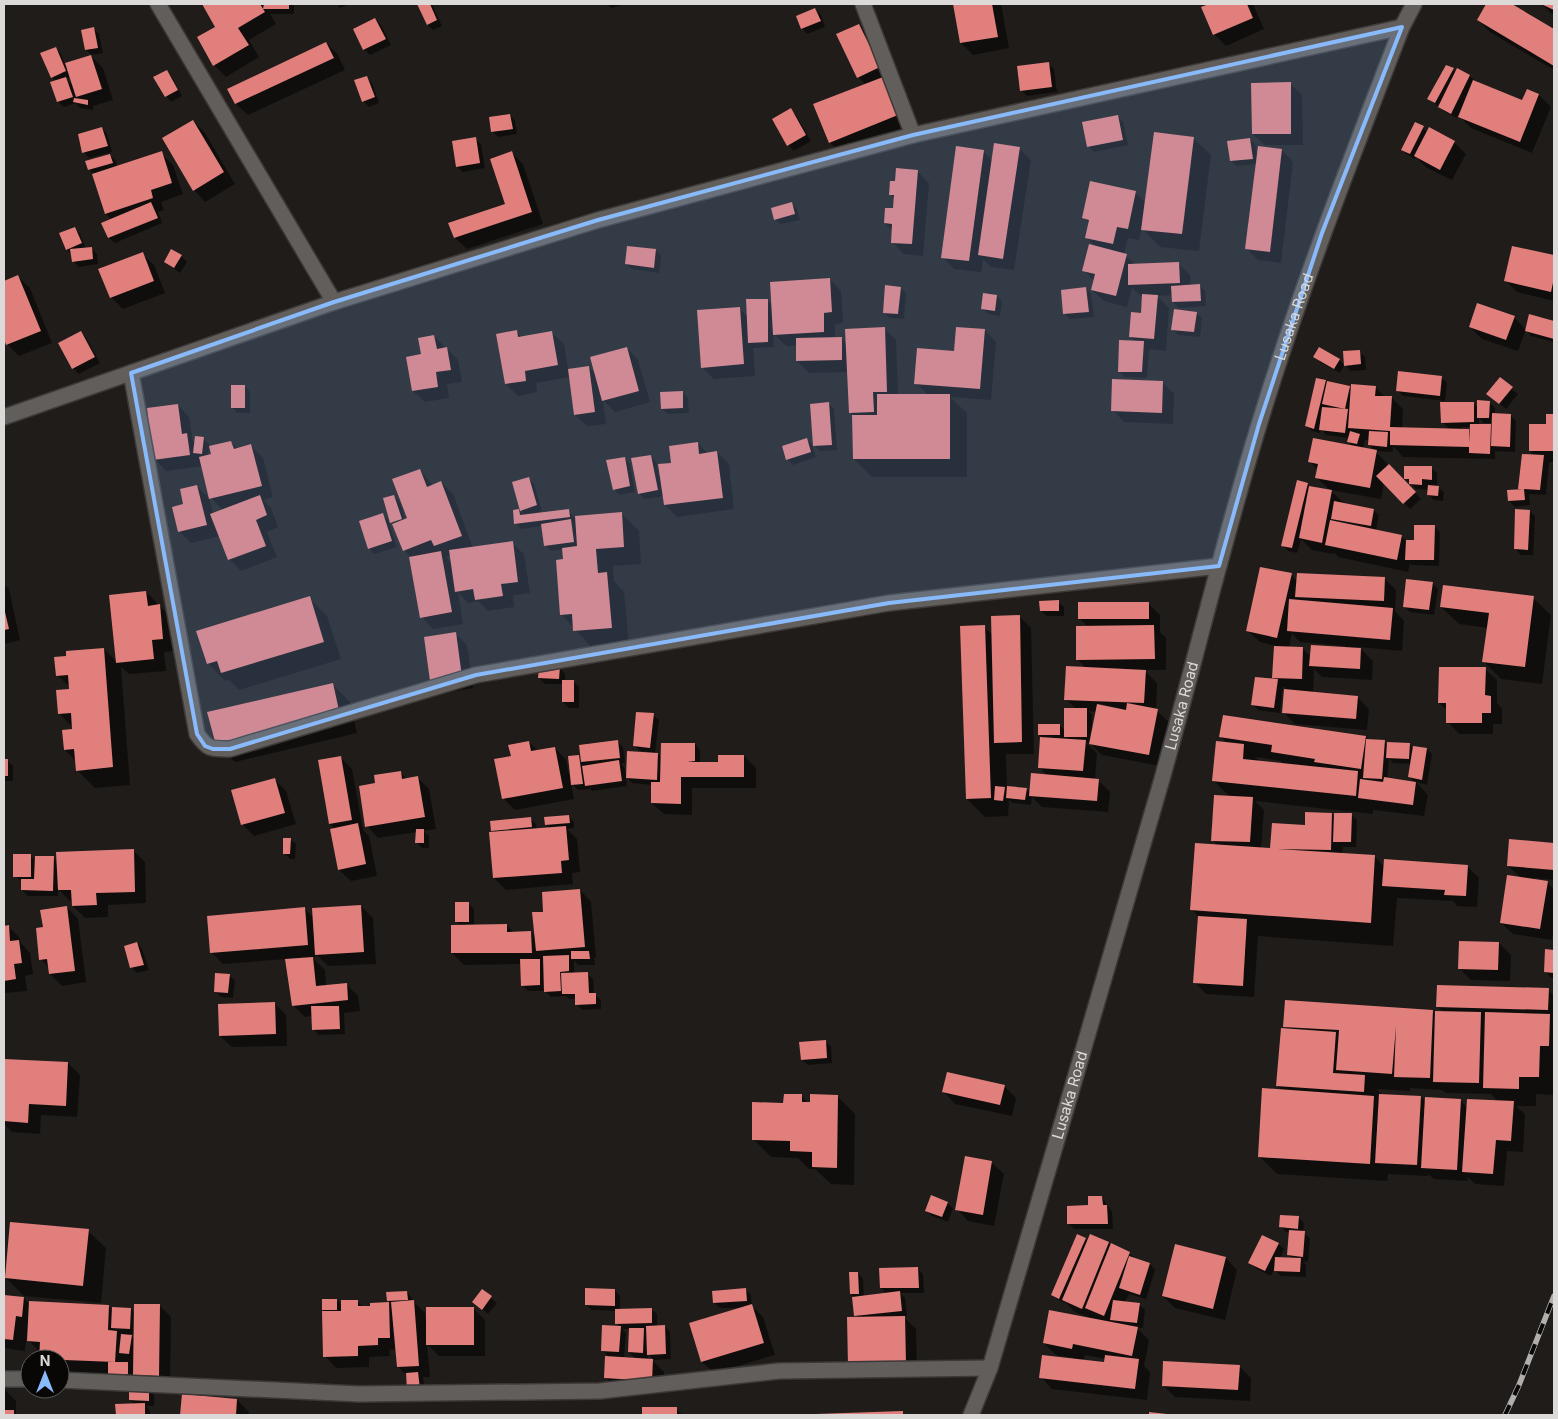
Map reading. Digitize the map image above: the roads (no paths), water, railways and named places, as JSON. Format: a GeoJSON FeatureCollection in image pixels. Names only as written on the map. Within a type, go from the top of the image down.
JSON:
{"type":"FeatureCollection","features":[{"type":"Feature","properties":{"kind":"street"},"geometry":{"type":"LineString","coordinates":[[158,4],[334,302]]}},
{"type":"Feature","properties":{"kind":"street"},"geometry":{"type":"LineString","coordinates":[[863,4],[913,135]]}},
{"type":"Feature","properties":{"kind":"street","name":"Lusaka Road"},"geometry":{"type":"LineString","coordinates":[[971,1415],[990,1368],[1113,950],[1178,722],[1259,424],[1322,233],[1402,27],[1414,4]]}},
{"type":"Feature","properties":{"kind":"street"},"geometry":{"type":"LineString","coordinates":[[4,417],[334,302],[598,220],[913,135],[1402,27]]}},
{"type":"Feature","properties":{"kind":"street"},"geometry":{"type":"LineString","coordinates":[[131,373],[197,734],[205,746],[213,750],[230,750],[476,675],[889,603],[1219,566]]}},
{"type":"Feature","properties":{"kind":"street"},"geometry":{"type":"LineString","coordinates":[[70,1380],[359,1394],[600,1391],[779,1372],[990,1368]]}},
{"type":"Feature","properties":{"kind":"street"},"geometry":{"type":"LineString","coordinates":[[4,1379],[20,1380]]}},
{"type":"Feature","properties":{"kind":"railway"},"geometry":{"type":"LineString","coordinates":[[1505,1415],[1519,1385],[1554,1296]]}}]}
